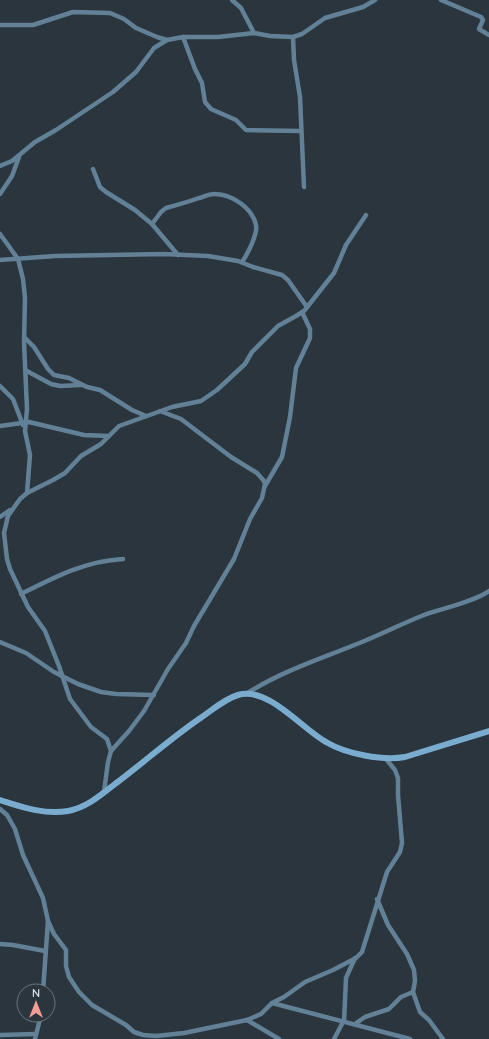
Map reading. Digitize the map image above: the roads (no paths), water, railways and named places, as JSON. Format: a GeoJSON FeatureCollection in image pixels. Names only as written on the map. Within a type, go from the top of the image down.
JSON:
{"type":"FeatureCollection","features":[{"type":"Feature","properties":{"kind":"street"},"geometry":{"type":"LineString","coordinates":[[232,0],[241,8],[254,33]]}},
{"type":"Feature","properties":{"kind":"street"},"geometry":{"type":"LineString","coordinates":[[0,166],[8,164],[34,142],[56,130],[113,92],[136,72],[154,48],[167,40],[183,37],[254,33],[270,36],[293,37],[302,34],[325,18],[363,7],[375,0]]}},
{"type":"Feature","properties":{"kind":"street"},"geometry":{"type":"LineString","coordinates":[[441,0],[481,17],[483,20],[479,29],[489,35]]}},
{"type":"Feature","properties":{"kind":"street"},"geometry":{"type":"LineString","coordinates":[[0,25],[33,25],[73,12],[110,13],[124,19],[136,28],[167,40]]}},
{"type":"Feature","properties":{"kind":"street"},"geometry":{"type":"LineString","coordinates":[[183,37],[193,65],[202,83],[205,102],[211,109],[236,120],[246,130],[301,131]]}},
{"type":"Feature","properties":{"kind":"street"},"geometry":{"type":"LineString","coordinates":[[293,37],[294,60],[300,97],[304,187]]}},
{"type":"Feature","properties":{"kind":"street"},"geometry":{"type":"LineString","coordinates":[[0,194],[12,176],[19,155]]}},
{"type":"Feature","properties":{"kind":"street"},"geometry":{"type":"LineString","coordinates":[[93,169],[100,187],[135,210],[152,224],[178,255]]}},
{"type":"Feature","properties":{"kind":"street"},"geometry":{"type":"LineString","coordinates":[[152,224],[166,208],[211,194],[227,196],[244,206],[251,214],[256,225],[255,234],[250,249],[242,262]]}},
{"type":"Feature","properties":{"kind":"street"},"geometry":{"type":"LineString","coordinates":[[0,517],[27,493],[62,475],[81,456],[101,444],[119,426],[172,407],[201,401],[209,396],[238,372],[252,352],[278,326],[302,312],[307,307],[334,273],[346,245],[366,215]]}},
{"type":"Feature","properties":{"kind":"street"},"geometry":{"type":"LineString","coordinates":[[0,234],[18,259],[23,278],[25,298],[24,337],[27,409],[24,423]]}},
{"type":"Feature","properties":{"kind":"street"},"geometry":{"type":"LineString","coordinates":[[0,260],[55,256],[208,256],[242,262],[253,267],[282,275],[288,280],[307,307]]}},
{"type":"Feature","properties":{"kind":"street"},"geometry":{"type":"LineString","coordinates":[[104,792],[111,751],[137,722],[173,661],[186,643],[194,626],[234,560],[250,519],[262,498],[265,486],[282,457],[290,417],[296,368],[310,338],[310,329],[302,312]]}},
{"type":"Feature","properties":{"kind":"street"},"geometry":{"type":"LineString","coordinates":[[24,337],[34,347],[51,373],[69,378],[106,393],[132,410],[146,416]]}},
{"type":"Feature","properties":{"kind":"street"},"geometry":{"type":"LineString","coordinates":[[25,370],[51,384],[60,386],[84,385]]}},
{"type":"Feature","properties":{"kind":"street"},"geometry":{"type":"LineString","coordinates":[[0,386],[13,399],[24,423],[30,451],[27,493]]}},
{"type":"Feature","properties":{"kind":"street"},"geometry":{"type":"LineString","coordinates":[[160,411],[181,419],[231,458],[256,474],[265,482],[265,486]]}},
{"type":"Feature","properties":{"kind":"street"},"geometry":{"type":"LineString","coordinates":[[0,426],[32,422],[84,435],[108,436]]}},
{"type":"Feature","properties":{"kind":"street"},"geometry":{"type":"LineString","coordinates":[[14,506],[5,524],[4,533],[10,569],[28,607],[45,631],[55,655],[67,693],[73,704],[91,727],[105,736],[111,751]]}},
{"type":"Feature","properties":{"kind":"street"},"geometry":{"type":"LineString","coordinates":[[21,594],[74,569],[98,562],[123,559]]}},
{"type":"Feature","properties":{"kind":"street"},"geometry":{"type":"LineString","coordinates":[[0,800],[36,811],[58,812],[77,809],[104,792],[192,724],[236,696],[246,694],[267,682],[394,627],[481,596],[489,591]]}},
{"type":"Feature","properties":{"kind":"street"},"geometry":{"type":"LineString","coordinates":[[0,642],[26,653],[46,668],[78,684],[104,693],[154,695]]}},
{"type":"Feature","properties":{"kind":"street"},"geometry":{"type":"LineString","coordinates":[[246,694],[262,697],[271,702],[326,743],[354,753],[386,759],[405,757],[489,732]]}},
{"type":"Feature","properties":{"kind":"street"},"geometry":{"type":"LineString","coordinates":[[0,809],[10,819],[18,836],[24,855],[43,898],[48,921],[54,934],[66,950],[66,970],[73,985],[92,1005],[138,1033],[151,1036],[184,1033],[248,1020],[261,1014],[272,1003],[284,997],[305,982],[326,974],[356,958],[362,952],[377,899],[387,872],[400,852],[402,843],[398,778],[395,770],[386,759]]}},
{"type":"Feature","properties":{"kind":"street"},"geometry":{"type":"LineString","coordinates":[[377,899],[388,925],[414,970],[415,981],[413,992],[420,1012],[429,1020],[443,1039]]}},
{"type":"Feature","properties":{"kind":"street"},"geometry":{"type":"LineString","coordinates":[[43,983],[48,921]]}},
{"type":"Feature","properties":{"kind":"street"},"geometry":{"type":"LineString","coordinates":[[0,944],[45,951]]}},
{"type":"Feature","properties":{"kind":"street"},"geometry":{"type":"LineString","coordinates":[[334,1039],[343,1022],[346,978],[356,958]]}},
{"type":"Feature","properties":{"kind":"street"},"geometry":{"type":"LineString","coordinates":[[355,1024],[364,1017],[389,1009],[401,997],[413,992]]}},
{"type":"Feature","properties":{"kind":"street"},"geometry":{"type":"LineString","coordinates":[[272,1003],[410,1039]]}},
{"type":"Feature","properties":{"kind":"street"},"geometry":{"type":"LineString","coordinates":[[248,1020],[278,1039]]}},
{"type":"Feature","properties":{"kind":"street"},"geometry":{"type":"LineString","coordinates":[[0,1035],[36,1036],[39,1023]]}}]}
